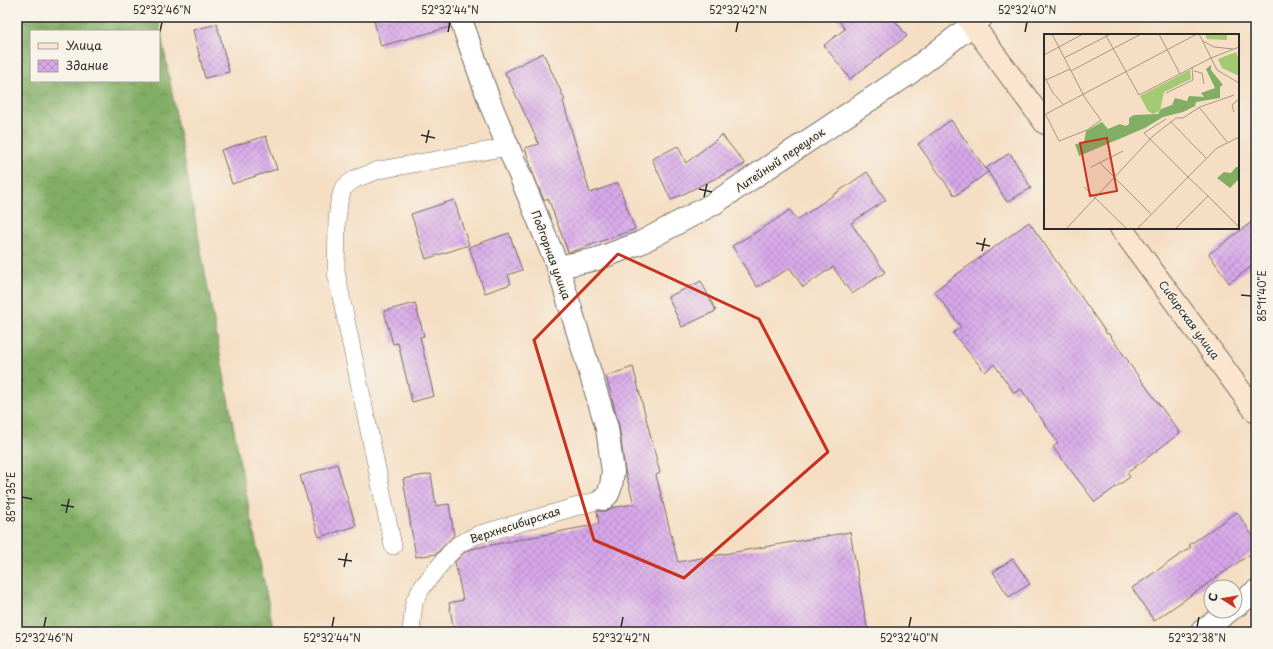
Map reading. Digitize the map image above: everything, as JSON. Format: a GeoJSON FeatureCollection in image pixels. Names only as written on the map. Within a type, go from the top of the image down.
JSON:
{"type":"FeatureCollection","features":[{"type":"Feature","properties":{"kind":"street","name":"Подгорная улица"},"geometry":{"type":"LineString","coordinates":[[460,17],[490,103],[558,267],[607,428],[613,472],[611,486],[608,494],[603,499]]}},
{"type":"Feature","properties":{"kind":"street"},"geometry":{"type":"LineString","coordinates":[[974,19],[1044,122]]}},
{"type":"Feature","properties":{"kind":"street","name":"Литейный переулок"},"geometry":{"type":"LineString","coordinates":[[558,267],[597,259],[640,243],[713,204],[907,75],[974,19]]}},
{"type":"Feature","properties":{"kind":"street","name":"Сибирская улица"},"geometry":{"type":"LineString","coordinates":[[1122,229],[1256,412]]}},
{"type":"Feature","properties":{"kind":"street"},"geometry":{"type":"LineString","coordinates":[[1243,601],[1256,591]]}},
{"type":"Feature","properties":{"kind":"street"},"geometry":{"type":"LineString","coordinates":[[1201,632],[1218,619]]}},
{"type":"Feature","properties":{"kind":"lane"},"geometry":{"type":"LineString","coordinates":[[393,546],[336,272],[339,202],[343,190],[348,184],[355,179],[379,170],[508,147]]}},
{"type":"Feature","properties":{"kind":"lane","name":"Верхнесибирская"},"geometry":{"type":"LineString","coordinates":[[411,632],[414,602],[423,586],[448,554],[459,544],[477,535],[603,499]]}},
{"type":"Feature","properties":{"kind":"highlighted area"},"geometry":{"type":"Polygon","coordinates":[[[618,254],[759,319],[828,452],[684,578],[594,540],[534,340],[618,254]]]}},
{"type":"Feature","properties":{"kind":"green space"},"geometry":{"type":"Polygon","coordinates":[[[17,17],[158,17],[241,468],[274,632],[17,632],[17,590],[20,557],[17,555],[17,17]]]}},
{"type":"Feature","properties":{"kind":"building"},"geometry":{"type":"Polygon","coordinates":[[[373,17],[448,17],[450,27],[381,46],[373,17]]]}},
{"type":"Feature","properties":{"kind":"building"},"geometry":{"type":"Polygon","coordinates":[[[836,17],[892,17],[907,36],[850,79],[824,45],[845,29],[836,17]]]}},
{"type":"Feature","properties":{"kind":"building"},"geometry":{"type":"Polygon","coordinates":[[[217,24],[229,72],[205,78],[193,30],[217,24]]]}},
{"type":"Feature","properties":{"kind":"building"},"geometry":{"type":"Polygon","coordinates":[[[543,53],[565,100],[563,101],[590,193],[618,183],[635,229],[568,252],[548,198],[544,200],[534,176],[525,148],[539,144],[505,72],[543,53]]]}},
{"type":"Feature","properties":{"kind":"building"},"geometry":{"type":"Polygon","coordinates":[[[951,120],[988,172],[955,196],[918,144],[951,120]]]}},
{"type":"Feature","properties":{"kind":"building"},"geometry":{"type":"Polygon","coordinates":[[[722,135],[745,164],[671,200],[652,159],[678,146],[686,163],[722,135]]]}},
{"type":"Feature","properties":{"kind":"building"},"geometry":{"type":"Polygon","coordinates":[[[266,136],[277,169],[232,184],[221,150],[266,136]]]}},
{"type":"Feature","properties":{"kind":"building"},"geometry":{"type":"Polygon","coordinates":[[[1010,153],[1031,188],[1007,202],[986,168],[1010,153]]]}},
{"type":"Feature","properties":{"kind":"building"},"geometry":{"type":"Polygon","coordinates":[[[867,172],[886,200],[851,223],[885,272],[852,294],[833,267],[803,287],[790,268],[757,287],[732,246],[790,210],[797,220],[867,172]]]}},
{"type":"Feature","properties":{"kind":"building"},"geometry":{"type":"Polygon","coordinates":[[[454,200],[469,245],[426,259],[411,214],[454,200]]]}},
{"type":"Feature","properties":{"kind":"building"},"geometry":{"type":"Polygon","coordinates":[[[1256,219],[1256,263],[1229,283],[1209,254],[1256,219]]]}},
{"type":"Feature","properties":{"kind":"building"},"geometry":{"type":"Polygon","coordinates":[[[1029,222],[1107,334],[1108,333],[1180,433],[1127,473],[1130,477],[1095,502],[1053,447],[1058,443],[1021,389],[1014,393],[994,364],[985,372],[953,333],[961,327],[934,291],[1029,222]]]}},
{"type":"Feature","properties":{"kind":"building"},"geometry":{"type":"Polygon","coordinates":[[[509,233],[522,270],[508,275],[511,284],[485,293],[469,247],[509,233]]]}},
{"type":"Feature","properties":{"kind":"building"},"geometry":{"type":"Polygon","coordinates":[[[701,281],[716,311],[682,327],[668,297],[701,281]]]}},
{"type":"Feature","properties":{"kind":"building"},"geometry":{"type":"Polygon","coordinates":[[[415,303],[424,336],[420,337],[434,396],[412,402],[398,343],[393,344],[384,311],[415,303]]]}},
{"type":"Feature","properties":{"kind":"building"},"geometry":{"type":"Polygon","coordinates":[[[633,367],[660,473],[656,475],[678,562],[850,532],[868,632],[454,632],[449,603],[463,600],[455,562],[465,552],[471,549],[599,524],[597,511],[606,511],[611,508],[634,504],[625,471],[619,426],[606,376],[633,367]]]}},
{"type":"Feature","properties":{"kind":"building"},"geometry":{"type":"Polygon","coordinates":[[[337,464],[356,526],[319,537],[300,476],[337,464]]]}},
{"type":"Feature","properties":{"kind":"building"},"geometry":{"type":"Polygon","coordinates":[[[431,474],[436,506],[449,504],[454,535],[436,554],[416,557],[403,479],[431,474]]]}},
{"type":"Feature","properties":{"kind":"building"},"geometry":{"type":"Polygon","coordinates":[[[1237,512],[1256,541],[1256,550],[1214,579],[1203,579],[1203,587],[1154,621],[1132,588],[1191,547],[1189,545],[1237,512]]]}},
{"type":"Feature","properties":{"kind":"building"},"geometry":{"type":"Polygon","coordinates":[[[1013,559],[1030,584],[1009,597],[993,572],[1013,559]]]}}]}
